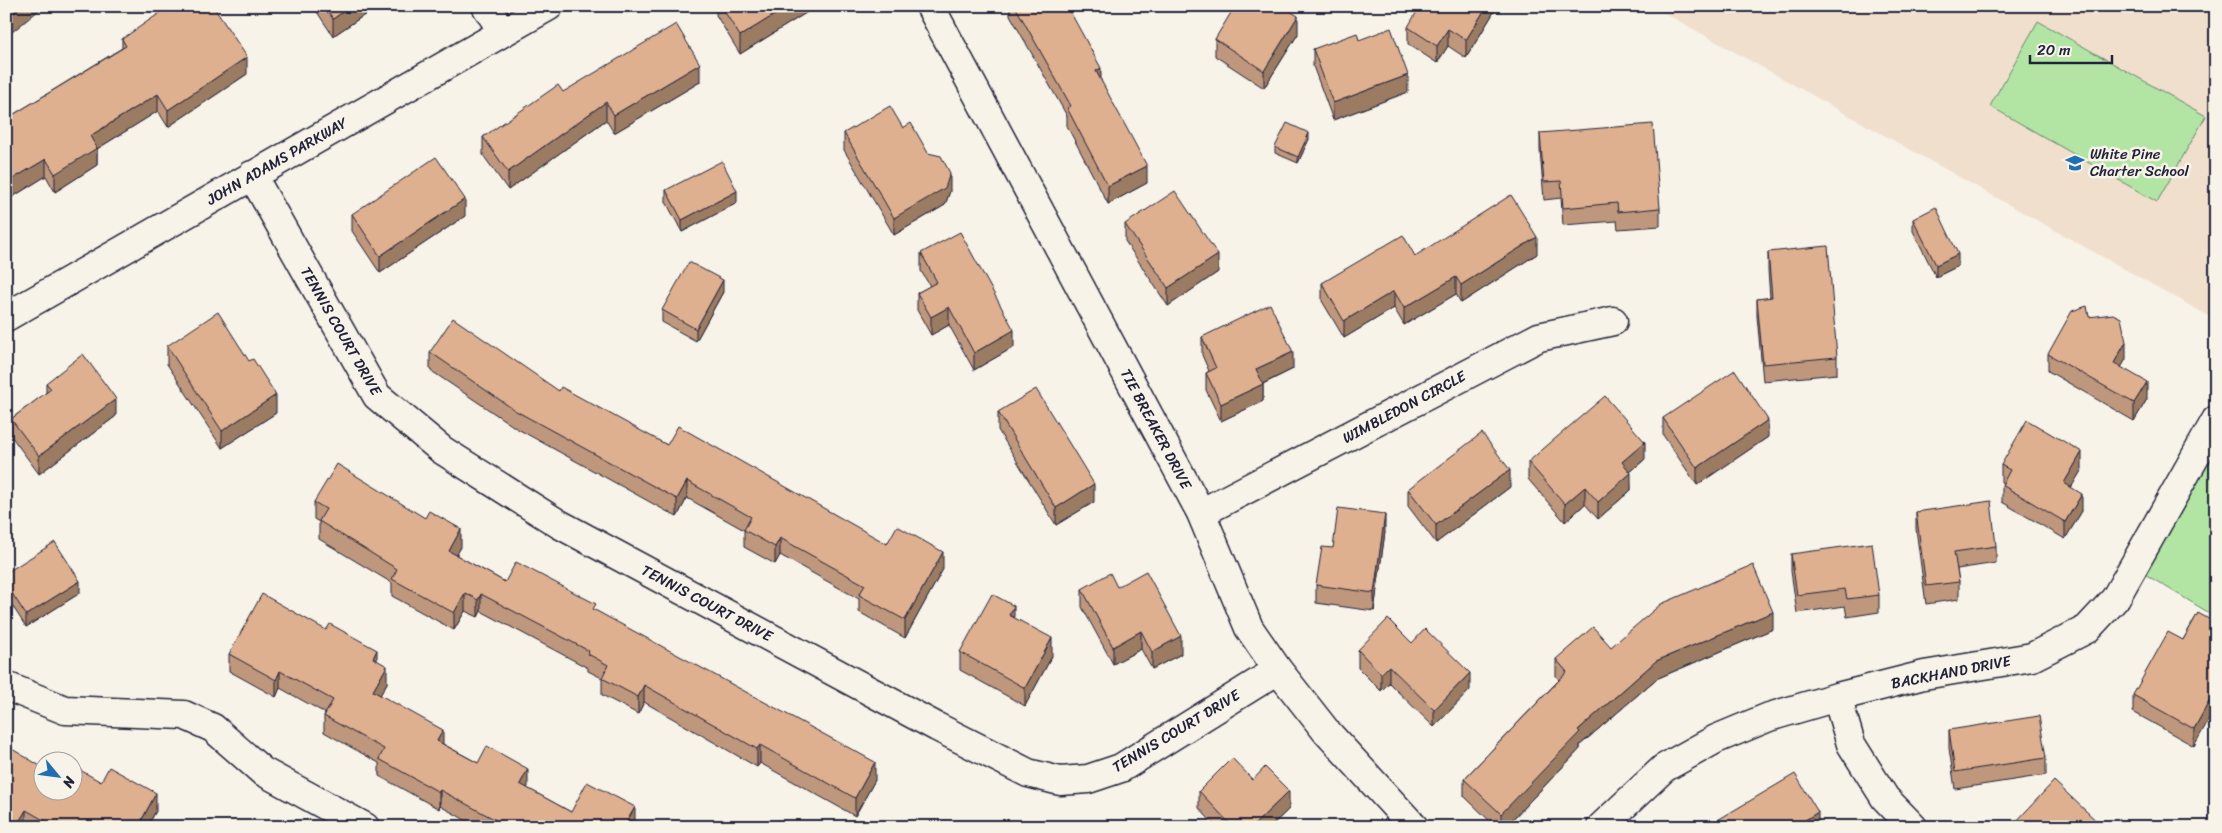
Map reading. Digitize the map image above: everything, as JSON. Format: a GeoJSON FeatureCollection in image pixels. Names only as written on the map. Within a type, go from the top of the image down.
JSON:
{"type":"FeatureCollection","features":[{"type":"Feature","properties":{"kind":"street"},"geometry":{"type":"LineString","coordinates":[[486,6],[503,32]]}},
{"type":"Feature","properties":{"kind":"street","name":"JOHN ADAMS PARKWAY"},"geometry":{"type":"LineString","coordinates":[[6,317],[549,6]]}},
{"type":"Feature","properties":{"kind":"street","name":"TIE BREAKER DRIVE"},"geometry":{"type":"LineString","coordinates":[[930,6],[1201,513],[1249,628],[1278,670],[1326,731],[1414,827]]}},
{"type":"Feature","properties":{"kind":"street","name":"TENNIS COURT DRIVE"},"geometry":{"type":"LineString","coordinates":[[252,175],[377,396],[442,450],[559,524],[937,727],[1028,773],[1060,781],[1088,779],[1121,768],[1278,670]]}},
{"type":"Feature","properties":{"kind":"street","name":"WIMBLEDON CIRCLE"},"geometry":{"type":"LineString","coordinates":[[1201,513],[1539,337],[1613,321]]}},
{"type":"Feature","properties":{"kind":"street","name":"BACKHAND DRIVE"},"geometry":{"type":"LineString","coordinates":[[1601,827],[1664,768],[1716,739],[1769,717],[1837,697],[1924,675],[2032,657],[2087,628],[2115,599],[2216,420]]}},
{"type":"Feature","properties":{"kind":"street"},"geometry":{"type":"LineString","coordinates":[[6,686],[65,710],[184,715],[212,728],[262,771],[365,827]]}},
{"type":"Feature","properties":{"kind":"street"},"geometry":{"type":"LineString","coordinates":[[1837,697],[1851,744],[1885,798],[1913,827]]}},
{"type":"Feature","properties":{"kind":"shaded area","name":"White Pine Charter School"},"geometry":{"type":"Polygon","coordinates":[[[1652,6],[2216,6],[2216,320],[1652,6]]]}},
{"type":"Feature","properties":{"kind":"green space"},"geometry":{"type":"Polygon","coordinates":[[[2038,21],[2206,116],[2157,202],[1990,106],[2038,21]]]}},
{"type":"Feature","properties":{"kind":"green space"},"geometry":{"type":"Polygon","coordinates":[[[2216,419],[2216,617],[2133,567],[2216,419]]]}},
{"type":"Feature","properties":{"kind":"building"},"geometry":{"type":"Polygon","coordinates":[[[6,6],[22,6],[6,19],[6,6]]]}},
{"type":"Feature","properties":{"kind":"building"},"geometry":{"type":"Polygon","coordinates":[[[170,6],[213,6],[247,57],[168,110],[158,94],[90,136],[97,148],[55,174],[46,159],[6,183],[6,119],[126,46],[122,39],[170,6]]]}},
{"type":"Feature","properties":{"kind":"building"},"geometry":{"type":"Polygon","coordinates":[[[325,6],[351,6],[333,19],[325,6]]]}},
{"type":"Feature","properties":{"kind":"building"},"geometry":{"type":"Polygon","coordinates":[[[721,6],[789,6],[740,36],[721,6]]]}},
{"type":"Feature","properties":{"kind":"building"},"geometry":{"type":"Polygon","coordinates":[[[1015,6],[1067,6],[1101,68],[1096,71],[1147,166],[1108,186],[1067,108],[1071,106],[1015,6]]]}},
{"type":"Feature","properties":{"kind":"building"},"geometry":{"type":"Polygon","coordinates":[[[1235,6],[1282,6],[1298,16],[1264,71],[1215,39],[1235,6]]]}},
{"type":"Feature","properties":{"kind":"building"},"geometry":{"type":"Polygon","coordinates":[[[1420,6],[1487,6],[1466,40],[1448,29],[1437,46],[1408,27],[1420,6]]]}},
{"type":"Feature","properties":{"kind":"building"},"geometry":{"type":"Polygon","coordinates":[[[676,24],[700,64],[614,115],[606,102],[508,172],[483,137],[558,85],[563,92],[676,24]]]}},
{"type":"Feature","properties":{"kind":"building"},"geometry":{"type":"Polygon","coordinates":[[[1391,28],[1408,75],[1333,103],[1313,49],[1357,33],[1359,40],[1391,28]]]}},
{"type":"Feature","properties":{"kind":"building"},"geometry":{"type":"Polygon","coordinates":[[[890,106],[903,128],[911,123],[928,153],[941,156],[950,173],[945,188],[894,218],[844,133],[890,106]]]}},
{"type":"Feature","properties":{"kind":"building"},"geometry":{"type":"Polygon","coordinates":[[[1287,123],[1309,133],[1298,157],[1275,147],[1287,123]]]}},
{"type":"Feature","properties":{"kind":"building"},"geometry":{"type":"Polygon","coordinates":[[[1653,124],[1660,208],[1618,212],[1617,203],[1563,208],[1561,181],[1544,182],[1540,133],[1653,124]]]}},
{"type":"Feature","properties":{"kind":"building"},"geometry":{"type":"Polygon","coordinates":[[[436,157],[465,199],[380,256],[352,214],[436,157]]]}},
{"type":"Feature","properties":{"kind":"building"},"geometry":{"type":"Polygon","coordinates":[[[722,161],[737,191],[682,220],[666,190],[722,161]]]}},
{"type":"Feature","properties":{"kind":"building"},"geometry":{"type":"Polygon","coordinates":[[[1175,191],[1218,255],[1168,288],[1125,224],[1175,191]]]}},
{"type":"Feature","properties":{"kind":"building"},"geometry":{"type":"Polygon","coordinates":[[[1511,195],[1537,237],[1461,285],[1456,277],[1404,308],[1394,291],[1344,321],[1322,283],[1403,235],[1415,256],[1511,195]]]}},
{"type":"Feature","properties":{"kind":"building"},"geometry":{"type":"Polygon","coordinates":[[[1936,207],[1958,254],[1936,265],[1913,219],[1936,207]]]}},
{"type":"Feature","properties":{"kind":"building"},"geometry":{"type":"Polygon","coordinates":[[[960,232],[1014,330],[974,353],[949,307],[931,317],[917,293],[937,282],[921,253],[960,232]]]}},
{"type":"Feature","properties":{"kind":"building"},"geometry":{"type":"Polygon","coordinates":[[[1828,246],[1837,357],[1763,364],[1757,299],[1772,297],[1768,252],[1828,246]]]}},
{"type":"Feature","properties":{"kind":"building"},"geometry":{"type":"Polygon","coordinates":[[[689,262],[723,280],[696,329],[662,310],[689,262]]]}},
{"type":"Feature","properties":{"kind":"building"},"geometry":{"type":"Polygon","coordinates":[[[1270,304],[1293,352],[1256,369],[1263,384],[1221,404],[1206,373],[1216,368],[1202,337],[1270,304]]]}},
{"type":"Feature","properties":{"kind":"building"},"geometry":{"type":"Polygon","coordinates":[[[2087,306],[2089,317],[2113,314],[2121,318],[2126,342],[2114,363],[2147,382],[2134,403],[2048,354],[2072,311],[2087,306]]]}},
{"type":"Feature","properties":{"kind":"building"},"geometry":{"type":"Polygon","coordinates":[[[218,312],[249,361],[253,359],[276,395],[222,431],[167,346],[218,312]]]}},
{"type":"Feature","properties":{"kind":"building"},"geometry":{"type":"Polygon","coordinates":[[[453,318],[559,391],[561,387],[667,445],[678,426],[887,544],[897,526],[943,552],[905,620],[859,595],[865,585],[780,538],[775,547],[744,530],[751,517],[687,481],[677,499],[516,411],[430,352],[453,318]]]}},
{"type":"Feature","properties":{"kind":"building"},"geometry":{"type":"Polygon","coordinates":[[[83,354],[116,399],[39,456],[11,419],[51,389],[46,383],[83,354]]]}},
{"type":"Feature","properties":{"kind":"building"},"geometry":{"type":"Polygon","coordinates":[[[1735,370],[1768,420],[1697,468],[1663,418],[1735,370]]]}},
{"type":"Feature","properties":{"kind":"building"},"geometry":{"type":"Polygon","coordinates":[[[1036,389],[1094,484],[1056,508],[998,412],[1036,389]]]}},
{"type":"Feature","properties":{"kind":"building"},"geometry":{"type":"Polygon","coordinates":[[[1605,396],[1645,442],[1622,462],[1631,473],[1598,502],[1585,487],[1565,504],[1528,462],[1605,396]]]}},
{"type":"Feature","properties":{"kind":"building"},"geometry":{"type":"Polygon","coordinates":[[[2027,420],[2082,452],[2064,483],[2082,494],[2065,522],[2002,485],[2010,470],[2001,465],[2027,420]]]}},
{"type":"Feature","properties":{"kind":"building"},"geometry":{"type":"Polygon","coordinates":[[[1482,433],[1510,470],[1436,525],[1408,489],[1482,433]]]}},
{"type":"Feature","properties":{"kind":"building"},"geometry":{"type":"Polygon","coordinates":[[[337,464],[425,518],[429,511],[461,529],[449,551],[505,582],[516,562],[596,604],[593,609],[875,762],[855,798],[760,745],[757,749],[644,685],[638,697],[602,678],[608,665],[588,654],[589,651],[481,594],[478,600],[465,593],[454,613],[392,579],[397,569],[319,521],[326,509],[314,502],[337,464]]]}},
{"type":"Feature","properties":{"kind":"building"},"geometry":{"type":"Polygon","coordinates":[[[1991,501],[1996,546],[1954,552],[1959,582],[1926,586],[1916,512],[1991,501]]]}},
{"type":"Feature","properties":{"kind":"building"},"geometry":{"type":"Polygon","coordinates":[[[1338,508],[1385,514],[1374,593],[1316,585],[1322,547],[1333,548],[1338,508]]]}},
{"type":"Feature","properties":{"kind":"building"},"geometry":{"type":"Polygon","coordinates":[[[55,542],[80,581],[26,615],[6,584],[6,573],[55,542]]]}},
{"type":"Feature","properties":{"kind":"building"},"geometry":{"type":"Polygon","coordinates":[[[1872,543],[1879,595],[1847,599],[1845,589],[1797,595],[1791,554],[1872,543]]]}},
{"type":"Feature","properties":{"kind":"building"},"geometry":{"type":"Polygon","coordinates":[[[1753,565],[1773,612],[1656,661],[1578,730],[1580,732],[1501,814],[1464,779],[1567,672],[1556,659],[1593,627],[1611,647],[1661,604],[1753,565]]]}},
{"type":"Feature","properties":{"kind":"building"},"geometry":{"type":"Polygon","coordinates":[[[1146,571],[1181,636],[1152,652],[1141,631],[1113,647],[1082,589],[1110,573],[1117,587],[1146,571]]]}},
{"type":"Feature","properties":{"kind":"building"},"geometry":{"type":"Polygon","coordinates":[[[262,594],[326,630],[330,624],[377,650],[373,658],[387,666],[373,691],[443,730],[437,741],[478,763],[487,746],[528,769],[520,784],[571,812],[587,782],[635,807],[627,821],[638,827],[509,827],[379,759],[384,749],[324,716],[333,700],[280,671],[276,680],[229,654],[262,594]]]}},
{"type":"Feature","properties":{"kind":"building"},"geometry":{"type":"Polygon","coordinates":[[[992,594],[1014,606],[1009,615],[1052,638],[1025,688],[960,652],[992,594]]]}},
{"type":"Feature","properties":{"kind":"building"},"geometry":{"type":"Polygon","coordinates":[[[2198,613],[2216,623],[2216,689],[2194,729],[2133,695],[2168,632],[2183,640],[2198,613]]]}},
{"type":"Feature","properties":{"kind":"building"},"geometry":{"type":"Polygon","coordinates":[[[1388,619],[1412,643],[1425,629],[1470,673],[1434,710],[1389,666],[1381,674],[1358,650],[1388,619]]]}},
{"type":"Feature","properties":{"kind":"building"},"geometry":{"type":"Polygon","coordinates":[[[2039,716],[2046,758],[1955,772],[1949,730],[2039,716]]]}},
{"type":"Feature","properties":{"kind":"building"},"geometry":{"type":"Polygon","coordinates":[[[12,749],[32,761],[32,800],[82,800],[82,771],[101,782],[109,767],[156,793],[138,827],[56,827],[26,810],[16,827],[6,827],[6,758],[12,749]]]}},
{"type":"Feature","properties":{"kind":"building"},"geometry":{"type":"Polygon","coordinates":[[[1232,758],[1253,780],[1265,767],[1289,791],[1252,827],[1233,827],[1199,791],[1232,758]]]}},
{"type":"Feature","properties":{"kind":"building"},"geometry":{"type":"Polygon","coordinates":[[[1795,774],[1818,812],[1794,827],[1706,827],[1795,774]]]}},
{"type":"Feature","properties":{"kind":"building"},"geometry":{"type":"Polygon","coordinates":[[[2054,781],[2103,827],[2019,827],[2015,823],[2054,781]]]}},
{"type":"Feature","properties":{"kind":"place","name":"White Pine Charter School"},"geometry":{"type":"Point","coordinates":[2075,163]}}]}
